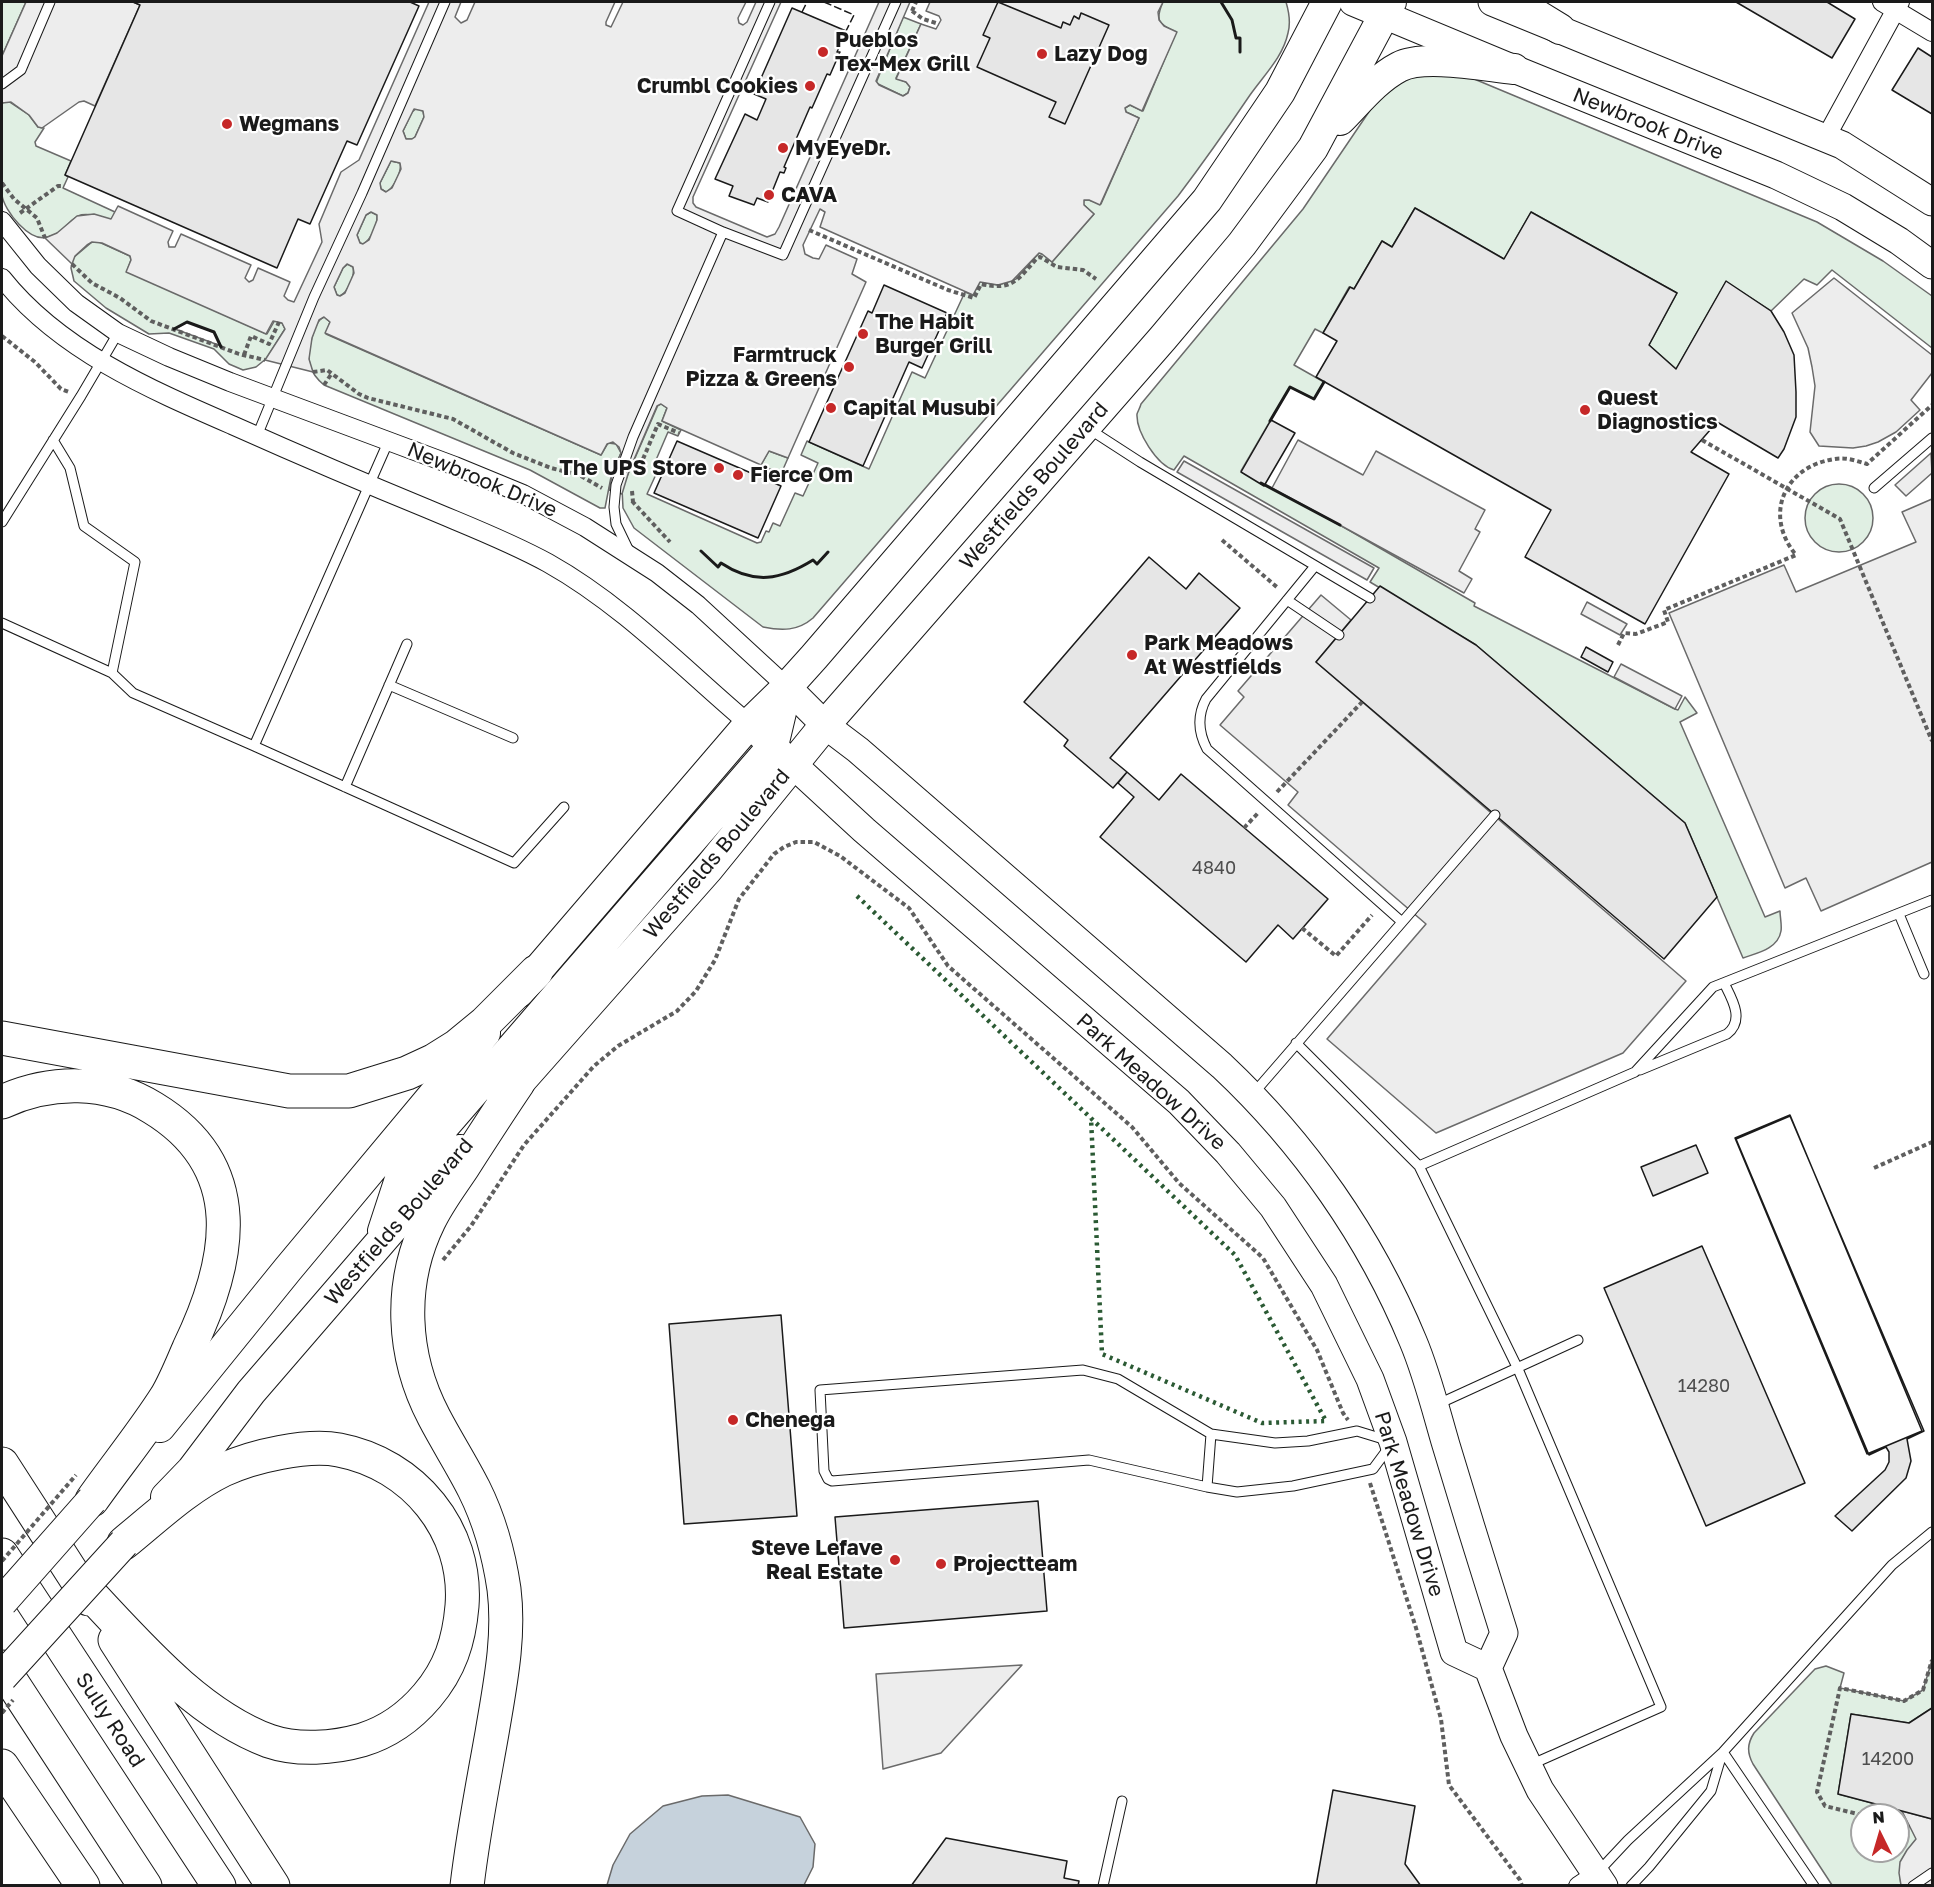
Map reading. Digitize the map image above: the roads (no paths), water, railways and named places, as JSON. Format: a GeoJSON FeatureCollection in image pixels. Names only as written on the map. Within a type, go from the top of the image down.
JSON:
{"type":"FeatureCollection","features":[{"type":"Feature","properties":{"kind":"highway"},"geometry":{"type":"LineString","coordinates":[[2,1038],[289,1091],[349,1091],[407,1073],[457,1046],[485,1023],[536,972]]}},
{"type":"Feature","properties":{"kind":"highway"},"geometry":{"type":"LineString","coordinates":[[467,1886],[472,1842],[502,1673],[506,1614],[504,1590],[490,1528],[475,1490],[417,1380],[407,1323],[408,1299],[411,1275],[428,1222],[518,1083]]}},
{"type":"Feature","properties":{"kind":"highway"},"geometry":{"type":"LineString","coordinates":[[2,1102],[38,1089],[62,1085],[102,1088],[124,1093],[142,1101],[178,1125],[197,1147],[219,1191],[224,1214],[223,1246],[210,1297],[196,1334],[166,1396],[84,1488]]}},
{"type":"Feature","properties":{"kind":"highway"},"geometry":{"type":"LineString","coordinates":[[77,1580],[148,1654],[215,1712],[271,1741],[297,1746],[324,1747],[348,1744],[390,1728],[408,1715],[438,1683],[449,1666],[455,1649],[461,1624],[464,1584],[453,1540],[436,1512],[417,1489],[403,1476],[364,1457],[340,1450],[296,1449],[244,1462],[223,1470],[190,1490],[124,1543]]}},
{"type":"Feature","properties":{"kind":"highway"},"geometry":{"type":"LineString","coordinates":[[2,1464],[273,1886]]}},
{"type":"Feature","properties":{"kind":"highway","name":"Sully Road"},"geometry":{"type":"LineString","coordinates":[[2,1555],[219,1886]]}},
{"type":"Feature","properties":{"kind":"highway"},"geometry":{"type":"LineString","coordinates":[[2,1668],[145,1886]]}},
{"type":"Feature","properties":{"kind":"highway"},"geometry":{"type":"LineString","coordinates":[[2,1766],[83,1886]]}},
{"type":"Feature","properties":{"kind":"highway"},"geometry":{"type":"LineString","coordinates":[[25,1802],[70,1886]]}},
{"type":"Feature","properties":{"kind":"main road"},"geometry":{"type":"LineString","coordinates":[[2,1602],[84,1488],[159,1428],[288,1269],[536,972],[749,724],[787,687],[1207,200],[1280,92],[1327,2]]}},
{"type":"Feature","properties":{"kind":"main road"},"geometry":{"type":"LineString","coordinates":[[1516,2],[1560,29]]}},
{"type":"Feature","properties":{"kind":"main road","name":"Westfields Boulevard"},"geometry":{"type":"LineString","coordinates":[[2,1677],[192,1470],[251,1392],[518,1083],[708,869],[783,755],[825,725],[1242,244],[1313,148],[1388,8]]}},
{"type":"Feature","properties":{"kind":"main road"},"geometry":{"type":"LineString","coordinates":[[1313,148],[1373,86],[1400,66],[1429,61],[1514,69]]}},
{"type":"Feature","properties":{"kind":"main road"},"geometry":{"type":"LineString","coordinates":[[379,1245],[401,1176],[783,755],[787,687]]}},
{"type":"Feature","properties":{"kind":"street","name":"Newbrook Drive"},"geometry":{"type":"LineString","coordinates":[[1353,2],[1388,8],[1407,23],[1776,175],[1844,207],[1899,241],[1932,265]]}},
{"type":"Feature","properties":{"kind":"street"},"geometry":{"type":"LineString","coordinates":[[1492,2],[1842,145],[1932,202]]}},
{"type":"Feature","properties":{"kind":"street"},"geometry":{"type":"LineString","coordinates":[[1825,139],[1892,4],[1932,32]]}},
{"type":"Feature","properties":{"kind":"street","name":"Newbrook Drive"},"geometry":{"type":"LineString","coordinates":[[8,219],[38,266],[76,303],[118,333],[169,357],[389,440],[523,494],[632,555],[698,604],[825,725],[858,750],[1222,1066],[1252,1095]]}},
{"type":"Feature","properties":{"kind":"street"},"geometry":{"type":"LineString","coordinates":[[2,278],[14,294],[66,338],[101,363],[188,406],[506,543],[547,562],[577,580],[639,627],[783,755]]}},
{"type":"Feature","properties":{"kind":"street","name":"Park Meadow Drive"},"geometry":{"type":"LineString","coordinates":[[783,755],[864,830],[1179,1102],[1228,1153],[1274,1207],[1324,1285],[1370,1379],[1393,1442],[1454,1652],[1488,1668]]}},
{"type":"Feature","properties":{"kind":"street"},"geometry":{"type":"LineString","coordinates":[[1252,1095],[1317,1171],[1368,1249],[1414,1342],[1504,1633],[1488,1668],[1528,1766],[1593,1882]]}},
{"type":"Feature","properties":{"kind":"lane"},"geometry":{"type":"LineString","coordinates":[[2,84],[21,70],[50,2]]}},
{"type":"Feature","properties":{"kind":"lane"},"geometry":{"type":"LineString","coordinates":[[257,436],[314,297],[445,2]]}},
{"type":"Feature","properties":{"kind":"lane"},"geometry":{"type":"LineString","coordinates":[[770,2],[676,211],[783,255],[896,2]]}},
{"type":"Feature","properties":{"kind":"lane"},"geometry":{"type":"LineString","coordinates":[[632,555],[616,524],[614,507],[616,484],[633,438],[723,232]]}},
{"type":"Feature","properties":{"kind":"lane"},"geometry":{"type":"LineString","coordinates":[[2,522],[118,333]]}},
{"type":"Feature","properties":{"kind":"lane"},"geometry":{"type":"LineString","coordinates":[[1085,427],[1370,598]]}},
{"type":"Feature","properties":{"kind":"lane"},"geometry":{"type":"LineString","coordinates":[[1874,488],[1932,438]]}},
{"type":"Feature","properties":{"kind":"lane"},"geometry":{"type":"LineString","coordinates":[[254,746],[389,440]]}},
{"type":"Feature","properties":{"kind":"lane"},"geometry":{"type":"LineString","coordinates":[[53,441],[70,468],[84,526],[135,562],[112,673]]}},
{"type":"Feature","properties":{"kind":"lane"},"geometry":{"type":"LineString","coordinates":[[1315,566],[1206,699],[1201,708],[1199,720],[1202,740],[1207,749],[1402,922]]}},
{"type":"Feature","properties":{"kind":"lane"},"geometry":{"type":"LineString","coordinates":[[1287,600],[1338,635]]}},
{"type":"Feature","properties":{"kind":"lane"},"geometry":{"type":"LineString","coordinates":[[2,622],[112,673],[133,693],[514,863],[564,807]]}},
{"type":"Feature","properties":{"kind":"lane"},"geometry":{"type":"LineString","coordinates":[[345,787],[407,644]]}},
{"type":"Feature","properties":{"kind":"lane"},"geometry":{"type":"LineString","coordinates":[[389,685],[513,738]]}},
{"type":"Feature","properties":{"kind":"lane"},"geometry":{"type":"LineString","coordinates":[[1252,1095],[1495,815]]}},
{"type":"Feature","properties":{"kind":"lane"},"geometry":{"type":"LineString","coordinates":[[1635,1072],[1713,987],[1932,900]]}},
{"type":"Feature","properties":{"kind":"lane"},"geometry":{"type":"LineString","coordinates":[[1899,914],[1924,974]]}},
{"type":"Feature","properties":{"kind":"lane"},"geometry":{"type":"LineString","coordinates":[[1419,1166],[1727,1034],[1732,1030],[1736,1018],[1735,1006],[1724,983]]}},
{"type":"Feature","properties":{"kind":"lane"},"geometry":{"type":"LineString","coordinates":[[1296,1043],[1419,1166],[1518,1369],[1661,1707],[1528,1766]]}},
{"type":"Feature","properties":{"kind":"lane"},"geometry":{"type":"LineString","coordinates":[[1434,1406],[1578,1340]]}},
{"type":"Feature","properties":{"kind":"lane"},"geometry":{"type":"LineString","coordinates":[[1083,1370],[1118,1379],[1211,1434],[1275,1443],[1308,1441],[1357,1431],[1393,1442],[1373,1469],[1260,1491],[1237,1492],[1207,1487],[1089,1460],[832,1481],[828,1479],[824,1471],[820,1390],[1083,1370]]}},
{"type":"Feature","properties":{"kind":"lane"},"geometry":{"type":"LineString","coordinates":[[1207,1487],[1211,1434]]}},
{"type":"Feature","properties":{"kind":"lane"},"geometry":{"type":"LineString","coordinates":[[1593,1882],[1628,1840],[1723,1752],[1892,1565],[1932,1532]]}},
{"type":"Feature","properties":{"kind":"lane"},"geometry":{"type":"LineString","coordinates":[[1631,1886],[1649,1868],[1711,1791],[1723,1752]]}},
{"type":"Feature","properties":{"kind":"lane"},"geometry":{"type":"LineString","coordinates":[[1723,1752],[1814,1886]]}},
{"type":"Feature","properties":{"kind":"lane"},"geometry":{"type":"LineString","coordinates":[[1103,1886],[1122,1801]]}},
{"type":"Feature","properties":{"kind":"lane"},"geometry":{"type":"LineString","coordinates":[[1913,1886],[1932,1873]]}},
{"type":"Feature","properties":{"kind":"place","name":"Pueblos Tex-Mex Grill"},"geometry":{"type":"Point","coordinates":[823,52]}},
{"type":"Feature","properties":{"kind":"place","name":"Lazy Dog"},"geometry":{"type":"Point","coordinates":[1042,54]}},
{"type":"Feature","properties":{"kind":"place","name":"Crumbl Cookies"},"geometry":{"type":"Point","coordinates":[810,86]}},
{"type":"Feature","properties":{"kind":"place","name":"Wegmans"},"geometry":{"type":"Point","coordinates":[227,124]}},
{"type":"Feature","properties":{"kind":"place","name":"MyEyeDr."},"geometry":{"type":"Point","coordinates":[783,148]}},
{"type":"Feature","properties":{"kind":"place","name":"CAVA"},"geometry":{"type":"Point","coordinates":[769,195]}},
{"type":"Feature","properties":{"kind":"place","name":"The Habit Burger Grill"},"geometry":{"type":"Point","coordinates":[863,334]}},
{"type":"Feature","properties":{"kind":"place","name":"Farmtruck Pizza & Greens"},"geometry":{"type":"Point","coordinates":[849,367]}},
{"type":"Feature","properties":{"kind":"place","name":"Capital Musubi"},"geometry":{"type":"Point","coordinates":[831,408]}},
{"type":"Feature","properties":{"kind":"place","name":"Quest Diagnostics"},"geometry":{"type":"Point","coordinates":[1585,410]}},
{"type":"Feature","properties":{"kind":"place","name":"The UPS Store"},"geometry":{"type":"Point","coordinates":[719,468]}},
{"type":"Feature","properties":{"kind":"place","name":"Fierce Om"},"geometry":{"type":"Point","coordinates":[738,475]}},
{"type":"Feature","properties":{"kind":"place","name":"Park Meadows At Westfields"},"geometry":{"type":"Point","coordinates":[1132,655]}},
{"type":"Feature","properties":{"kind":"place","name":"Chenega"},"geometry":{"type":"Point","coordinates":[733,1420]}},
{"type":"Feature","properties":{"kind":"place","name":"Steve Lefave Real Estate"},"geometry":{"type":"Point","coordinates":[895,1560]}},
{"type":"Feature","properties":{"kind":"place","name":"Projectteam"},"geometry":{"type":"Point","coordinates":[941,1564]}}]}
